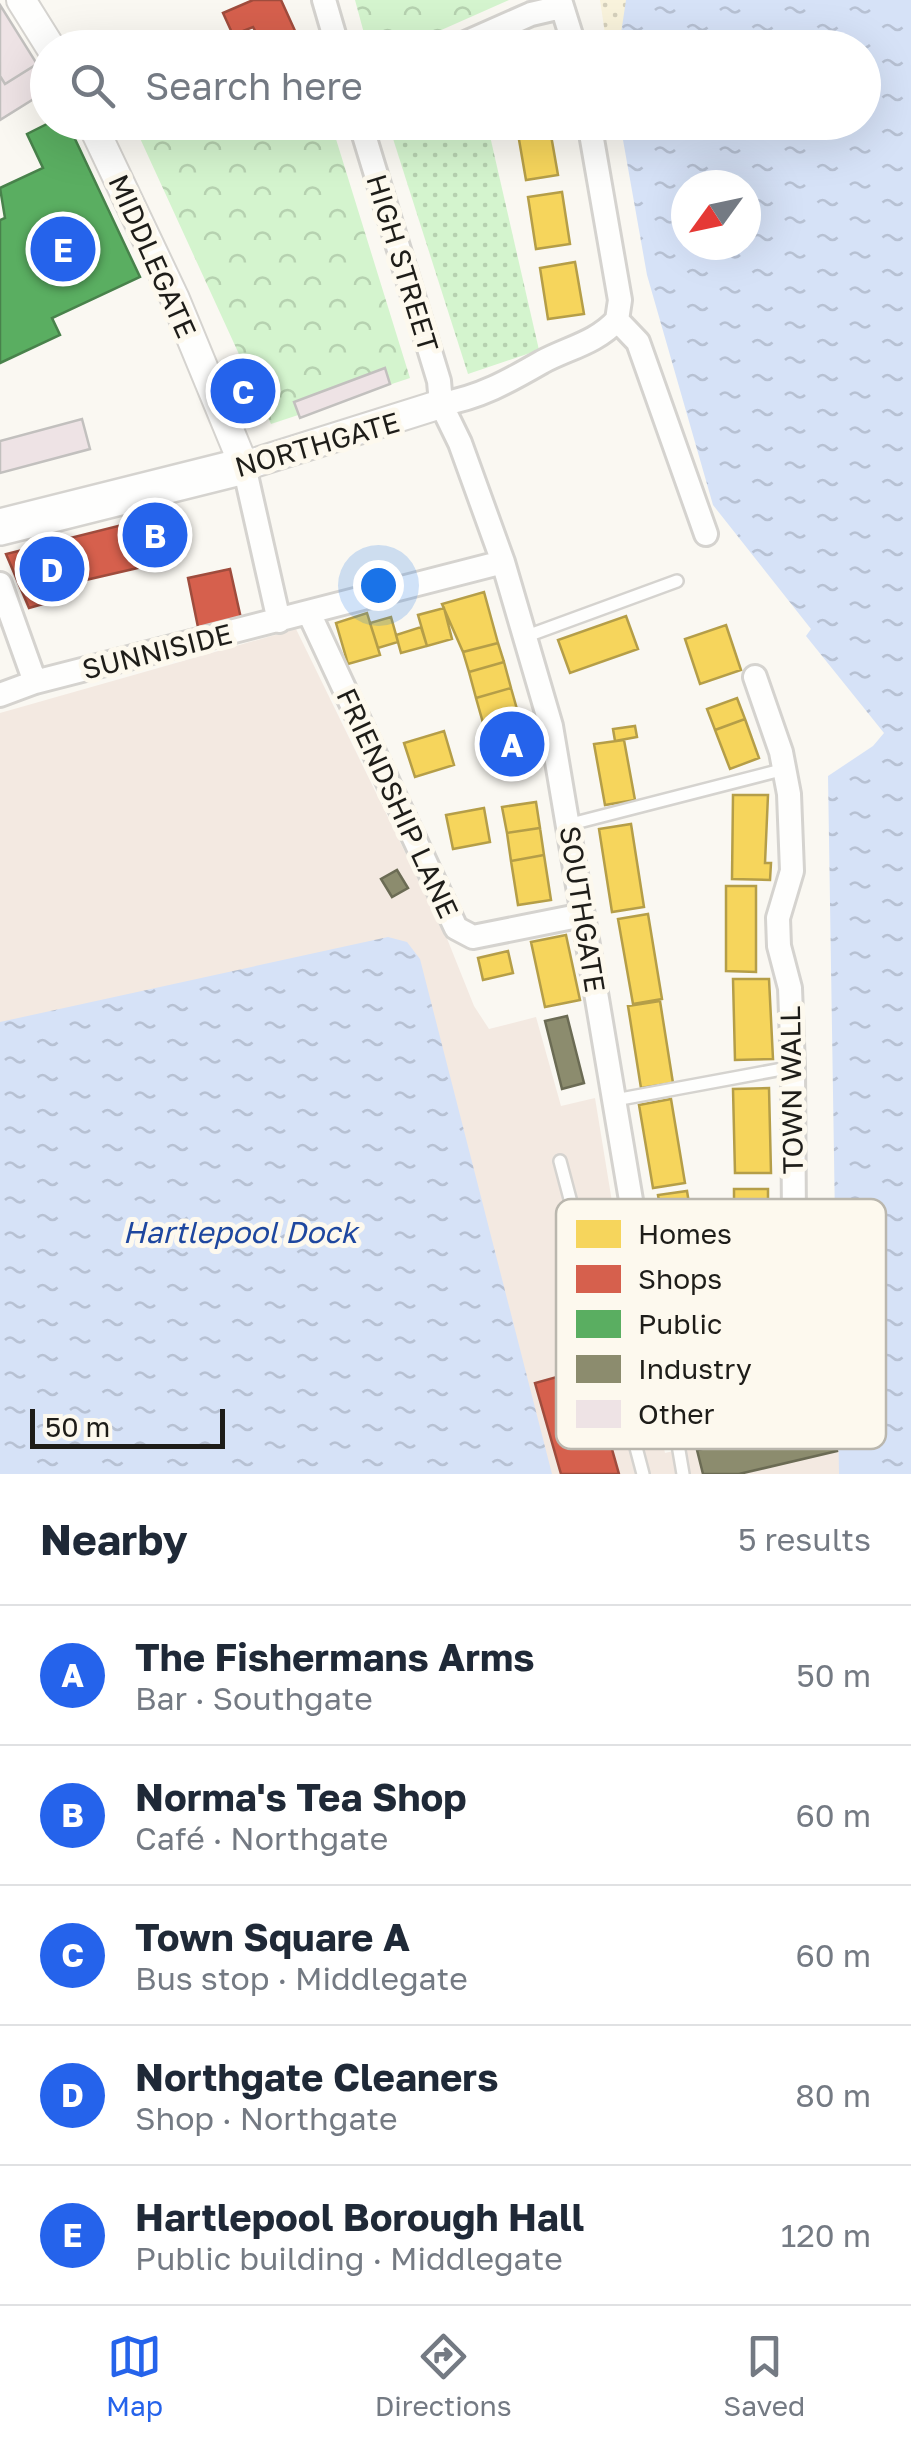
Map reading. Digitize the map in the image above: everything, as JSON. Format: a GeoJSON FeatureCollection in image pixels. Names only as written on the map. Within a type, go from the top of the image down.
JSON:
{"type":"FeatureCollection","features":[{"type":"Feature","properties":{"kind":"main road","name":"NORTHGATE"},"geometry":{"type":"LineString","coordinates":[[0,527],[244,466]]}},
{"type":"Feature","properties":{"kind":"street"},"geometry":{"type":"LineString","coordinates":[[21,0],[40,30]]}},
{"type":"Feature","properties":{"kind":"street"},"geometry":{"type":"LineString","coordinates":[[324,0],[333,30]]}},
{"type":"Feature","properties":{"kind":"street"},"geometry":{"type":"LineString","coordinates":[[497,30],[561,3],[569,30]]}},
{"type":"Feature","properties":{"kind":"street","name":"MIDDLEGATE"},"geometry":{"type":"LineString","coordinates":[[100,140],[175,299],[244,466],[279,620]]}},
{"type":"Feature","properties":{"kind":"street","name":"HIGH STREET"},"geometry":{"type":"LineString","coordinates":[[366,140],[440,381],[440,404]]}},
{"type":"Feature","properties":{"kind":"street"},"geometry":{"type":"LineString","coordinates":[[592,140],[620,300],[617,320],[638,342],[706,534]]}},
{"type":"Feature","properties":{"kind":"street","name":"NORTHGATE"},"geometry":{"type":"LineString","coordinates":[[244,466],[514,380],[544,361],[589,342],[617,320]]}},
{"type":"Feature","properties":{"kind":"street","name":"SOUTHGATE"},"geometry":{"type":"LineString","coordinates":[[440,404],[460,442],[503,562],[552,726],[632,1199]]}},
{"type":"Feature","properties":{"kind":"street","name":"SUNNISIDE"},"geometry":{"type":"LineString","coordinates":[[0,695],[35,682],[503,562]]}},
{"type":"Feature","properties":{"kind":"street"},"geometry":{"type":"LineString","coordinates":[[0,584],[35,682]]}},
{"type":"Feature","properties":{"kind":"street","name":"FRIENDSHIP LANE"},"geometry":{"type":"LineString","coordinates":[[310,614],[456,928],[473,936],[584,915]]}},
{"type":"Feature","properties":{"kind":"street","name":"TOWN WALL"},"geometry":{"type":"LineString","coordinates":[[754,676],[786,769],[792,871],[778,918],[779,946],[790,988],[793,1199]]}},
{"type":"Feature","properties":{"kind":"lane"},"geometry":{"type":"LineString","coordinates":[[526,636],[677,581]]}},
{"type":"Feature","properties":{"kind":"lane"},"geometry":{"type":"LineString","coordinates":[[571,824],[786,769]]}},
{"type":"Feature","properties":{"kind":"lane"},"geometry":{"type":"LineString","coordinates":[[614,1100],[792,1067]]}},
{"type":"Feature","properties":{"kind":"lane"},"geometry":{"type":"LineString","coordinates":[[560,1161],[570,1199]]}},
{"type":"Feature","properties":{"kind":"lane"},"geometry":{"type":"LineString","coordinates":[[636,1449],[643,1474]]}},
{"type":"Feature","properties":{"kind":"lane"},"geometry":{"type":"LineString","coordinates":[[678,1449],[682,1474]]}},
{"type":"Feature","properties":{"kind":"shaded area"},"geometry":{"type":"Polygon","coordinates":[[[296,629],[446,936],[474,1006],[489,1029],[536,1017],[561,1106],[595,1098],[612,1199],[556,1199],[556,1449],[664,1449],[665,1453],[682,1449],[882,1449],[911,1474],[0,1474],[0,713],[296,629]]]}},
{"type":"Feature","properties":{"kind":"green space"},"geometry":{"type":"Polygon","coordinates":[[[355,0],[509,0],[441,30],[363,30],[355,0]]]}},
{"type":"Feature","properties":{"kind":"green space"},"geometry":{"type":"Polygon","coordinates":[[[141,140],[336,140],[410,378],[271,424],[141,140]]]}},
{"type":"Feature","properties":{"kind":"green space"},"geometry":{"type":"Polygon","coordinates":[[[393,140],[491,140],[539,350],[468,374],[393,140]]]}},
{"type":"Feature","properties":{"kind":"sand"},"geometry":{"type":"Polygon","coordinates":[[[600,0],[693,0],[690,30],[604,30],[600,0]]]}},
{"type":"Feature","properties":{"kind":"water"},"geometry":{"type":"Polygon","coordinates":[[[626,0],[911,0],[911,1474],[839,1474],[839,1449],[886,1449],[886,1199],[835,1199],[828,776],[873,746],[884,733],[806,636],[811,629],[713,505],[647,275],[623,140],[881,140],[881,30],[622,30],[626,0]]]}},
{"type":"Feature","properties":{"kind":"water","name":"Hartlepool Dock"},"geometry":{"type":"Polygon","coordinates":[[[388,937],[407,942],[420,959],[552,1474],[0,1474],[0,1022],[388,937]]]}},
{"type":"Feature","properties":{"kind":"building: Homes"},"geometry":{"type":"Polygon","coordinates":[[[519,140],[552,140],[558,175],[526,180],[519,140]]]}},
{"type":"Feature","properties":{"kind":"building: Homes"},"geometry":{"type":"Polygon","coordinates":[[[562,192],[570,244],[536,249],[528,197],[562,192]]]}},
{"type":"Feature","properties":{"kind":"building: Homes"},"geometry":{"type":"Polygon","coordinates":[[[575,262],[584,314],[548,319],[540,268],[575,262]]]}},
{"type":"Feature","properties":{"kind":"building: Homes"},"geometry":{"type":"Polygon","coordinates":[[[484,592],[498,643],[463,652],[442,604],[484,592]]]}},
{"type":"Feature","properties":{"kind":"building: Homes"},"geometry":{"type":"Polygon","coordinates":[[[444,608],[452,639],[427,646],[418,615],[444,608]]]}},
{"type":"Feature","properties":{"kind":"building: Homes"},"geometry":{"type":"Polygon","coordinates":[[[367,613],[380,655],[348,664],[336,623],[367,613]]]}},
{"type":"Feature","properties":{"kind":"building: Homes"},"geometry":{"type":"Polygon","coordinates":[[[626,616],[638,649],[570,673],[558,640],[626,616]]]}},
{"type":"Feature","properties":{"kind":"building: Homes"},"geometry":{"type":"Polygon","coordinates":[[[391,617],[398,642],[378,648],[370,623],[391,617]]]}},
{"type":"Feature","properties":{"kind":"building: Homes"},"geometry":{"type":"Polygon","coordinates":[[[726,625],[741,670],[700,684],[685,639],[726,625]]]}},
{"type":"Feature","properties":{"kind":"building: Homes"},"geometry":{"type":"Polygon","coordinates":[[[421,627],[427,646],[401,653],[396,635],[421,627]]]}},
{"type":"Feature","properties":{"kind":"building: Homes"},"geometry":{"type":"Polygon","coordinates":[[[498,643],[504,662],[469,672],[463,652],[498,643]]]}},
{"type":"Feature","properties":{"kind":"building: Homes"},"geometry":{"type":"Polygon","coordinates":[[[504,662],[511,688],[476,698],[469,672],[504,662]]]}},
{"type":"Feature","properties":{"kind":"building: Homes"},"geometry":{"type":"Polygon","coordinates":[[[511,688],[522,727],[487,737],[476,698],[511,688]]]}},
{"type":"Feature","properties":{"kind":"building: Homes"},"geometry":{"type":"Polygon","coordinates":[[[737,698],[745,719],[715,730],[707,709],[737,698]]]}},
{"type":"Feature","properties":{"kind":"building: Homes"},"geometry":{"type":"Polygon","coordinates":[[[745,719],[759,758],[730,769],[715,730],[745,719]]]}},
{"type":"Feature","properties":{"kind":"building: Homes"},"geometry":{"type":"Polygon","coordinates":[[[635,726],[637,737],[615,741],[613,729],[635,726]]]}},
{"type":"Feature","properties":{"kind":"building: Homes"},"geometry":{"type":"Polygon","coordinates":[[[444,731],[454,765],[415,777],[404,743],[444,731]]]}},
{"type":"Feature","properties":{"kind":"building: Homes"},"geometry":{"type":"Polygon","coordinates":[[[624,740],[635,800],[605,805],[594,744],[624,740]]]}},
{"type":"Feature","properties":{"kind":"building: Homes"},"geometry":{"type":"Polygon","coordinates":[[[733,795],[768,795],[765,863],[771,863],[770,880],[732,879],[733,795]]]}},
{"type":"Feature","properties":{"kind":"building: Homes"},"geometry":{"type":"Polygon","coordinates":[[[536,802],[540,828],[507,833],[502,807],[536,802]]]}},
{"type":"Feature","properties":{"kind":"building: Homes"},"geometry":{"type":"Polygon","coordinates":[[[484,808],[490,842],[453,849],[446,815],[484,808]]]}},
{"type":"Feature","properties":{"kind":"building: Homes"},"geometry":{"type":"Polygon","coordinates":[[[631,824],[644,907],[612,912],[599,829],[631,824]]]}},
{"type":"Feature","properties":{"kind":"building: Homes"},"geometry":{"type":"Polygon","coordinates":[[[540,828],[544,855],[511,861],[507,833],[540,828]]]}},
{"type":"Feature","properties":{"kind":"building: Homes"},"geometry":{"type":"Polygon","coordinates":[[[544,855],[551,900],[518,905],[511,861],[544,855]]]}},
{"type":"Feature","properties":{"kind":"building: Homes"},"geometry":{"type":"Polygon","coordinates":[[[726,886],[756,886],[756,972],[726,971],[726,886]]]}},
{"type":"Feature","properties":{"kind":"building: Homes"},"geometry":{"type":"Polygon","coordinates":[[[648,914],[662,999],[633,1004],[618,919],[648,914]]]}},
{"type":"Feature","properties":{"kind":"building: Homes"},"geometry":{"type":"Polygon","coordinates":[[[566,935],[580,1000],[545,1007],[531,942],[566,935]]]}},
{"type":"Feature","properties":{"kind":"building: Homes"},"geometry":{"type":"Polygon","coordinates":[[[508,951],[513,973],[483,980],[478,958],[508,951]]]}},
{"type":"Feature","properties":{"kind":"building: Homes"},"geometry":{"type":"Polygon","coordinates":[[[733,979],[769,979],[773,1059],[735,1060],[733,979]]]}},
{"type":"Feature","properties":{"kind":"building: Homes"},"geometry":{"type":"Polygon","coordinates":[[[660,1001],[673,1083],[641,1088],[628,1006],[660,1001]]]}},
{"type":"Feature","properties":{"kind":"building: Homes"},"geometry":{"type":"Polygon","coordinates":[[[769,1088],[771,1173],[735,1173],[733,1089],[769,1088]]]}},
{"type":"Feature","properties":{"kind":"building: Homes"},"geometry":{"type":"Polygon","coordinates":[[[671,1099],[685,1183],[653,1188],[639,1105],[671,1099]]]}},
{"type":"Feature","properties":{"kind":"building: Homes"},"geometry":{"type":"Polygon","coordinates":[[[734,1189],[768,1189],[768,1199],[734,1199],[734,1189]]]}},
{"type":"Feature","properties":{"kind":"building: Homes"},"geometry":{"type":"Polygon","coordinates":[[[687,1191],[688,1199],[659,1199],[658,1195],[687,1191]]]}},
{"type":"Feature","properties":{"kind":"building: Shops"},"geometry":{"type":"Polygon","coordinates":[[[253,0],[281,0],[295,30],[231,30],[223,13],[253,0]]]}},
{"type":"Feature","properties":{"kind":"building: Shops"},"geometry":{"type":"Polygon","coordinates":[[[174,512],[180,543],[140,553],[142,567],[47,589],[50,602],[29,608],[6,554],[174,512]]]}},
{"type":"Feature","properties":{"kind":"building: Shops"},"geometry":{"type":"Polygon","coordinates":[[[230,569],[242,623],[199,632],[188,578],[230,569]]]}},
{"type":"Feature","properties":{"kind":"building: Shops"},"geometry":{"type":"Polygon","coordinates":[[[529,725],[536,750],[494,762],[487,737],[529,725]]]}},
{"type":"Feature","properties":{"kind":"building: Shops"},"geometry":{"type":"Polygon","coordinates":[[[556,1377],[556,1449],[612,1449],[619,1474],[561,1474],[535,1383],[556,1377]]]}},
{"type":"Feature","properties":{"kind":"building: Public"},"geometry":{"type":"Polygon","coordinates":[[[30,132],[30,140],[75,140],[140,277],[52,318],[60,335],[0,363],[0,220],[5,218],[0,188],[43,168],[27,134],[30,132]]]}},
{"type":"Feature","properties":{"kind":"building: Industry"},"geometry":{"type":"Polygon","coordinates":[[[397,870],[408,888],[392,897],[381,879],[397,870]]]}},
{"type":"Feature","properties":{"kind":"building: Industry"},"geometry":{"type":"Polygon","coordinates":[[[567,1016],[584,1083],[562,1089],[545,1021],[567,1016]]]}},
{"type":"Feature","properties":{"kind":"building: Industry"},"geometry":{"type":"Polygon","coordinates":[[[697,1450],[837,1451],[739,1474],[703,1474],[697,1450]]]}},
{"type":"Feature","properties":{"kind":"building: Other"},"geometry":{"type":"Polygon","coordinates":[[[0,5],[30,53],[30,68],[5,84],[0,76],[0,5]]]}},
{"type":"Feature","properties":{"kind":"building: Other"},"geometry":{"type":"Polygon","coordinates":[[[30,68],[30,101],[0,120],[0,76],[5,84],[30,68]]]}},
{"type":"Feature","properties":{"kind":"building: Other"},"geometry":{"type":"Polygon","coordinates":[[[385,368],[390,384],[300,418],[294,402],[385,368]]]}},
{"type":"Feature","properties":{"kind":"building: Other"},"geometry":{"type":"Polygon","coordinates":[[[82,419],[90,449],[0,473],[0,441],[82,419]]]}},
{"type":"Feature","properties":{"kind":"place","name":"Hartlepool Borough Hall"},"geometry":{"type":"Point","coordinates":[63,249]}},
{"type":"Feature","properties":{"kind":"place","name":"Town Square A"},"geometry":{"type":"Point","coordinates":[243,391]}},
{"type":"Feature","properties":{"kind":"place","name":"Norma's Tea Shop"},"geometry":{"type":"Point","coordinates":[155,535]}},
{"type":"Feature","properties":{"kind":"place","name":"Northgate Cleaners"},"geometry":{"type":"Point","coordinates":[52,569]}},
{"type":"Feature","properties":{"kind":"place","name":"The Fishermans Arms"},"geometry":{"type":"Point","coordinates":[512,744]}}]}
